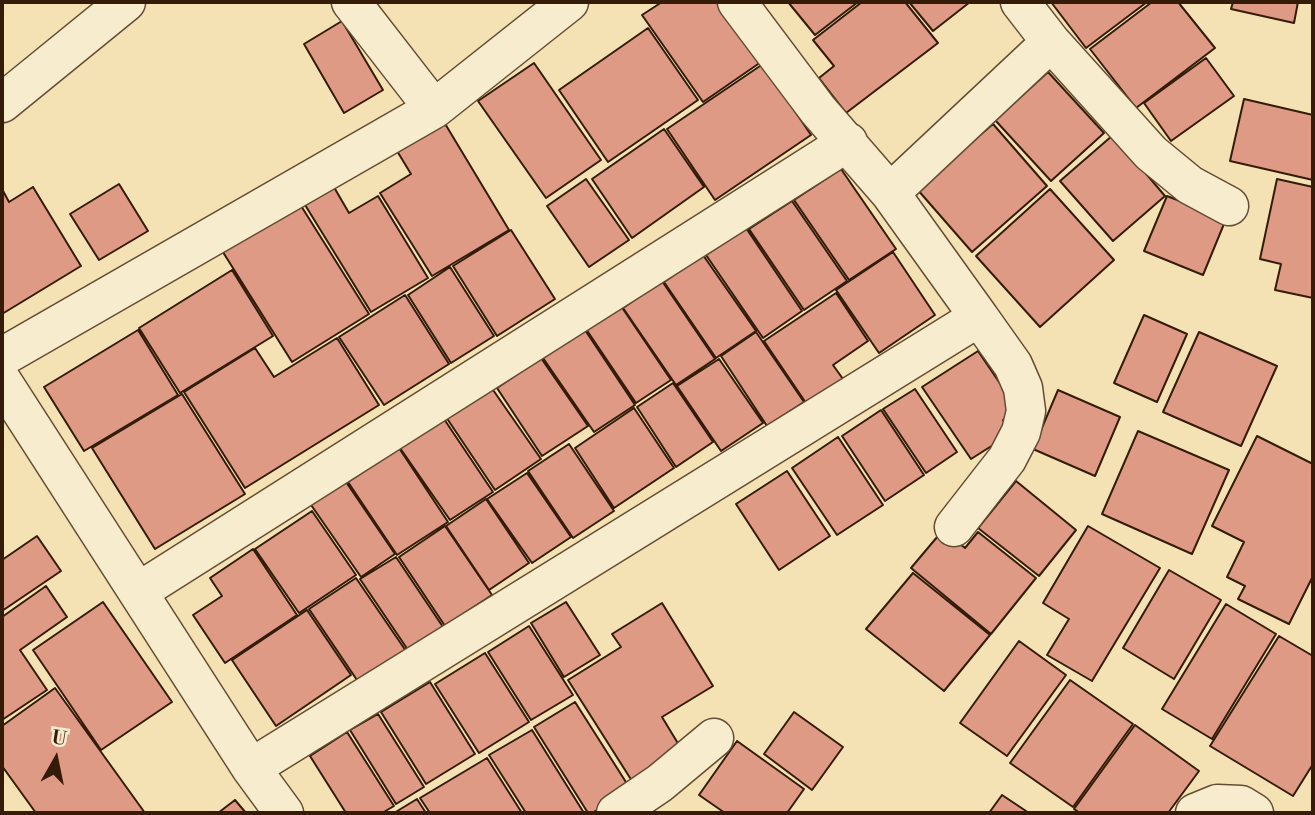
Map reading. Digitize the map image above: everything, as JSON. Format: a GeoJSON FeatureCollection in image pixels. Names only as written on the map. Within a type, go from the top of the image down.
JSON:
{"type":"FeatureCollection","features":[{"type":"Feature","properties":{"kind":"street"},"geometry":{"type":"LineString","coordinates":[[2,103],[126,2]]}},
{"type":"Feature","properties":{"kind":"street"},"geometry":{"type":"LineString","coordinates":[[351,2],[434,109]]}},
{"type":"Feature","properties":{"kind":"street"},"geometry":{"type":"LineString","coordinates":[[2,356],[434,109],[569,2]]}},
{"type":"Feature","properties":{"kind":"street"},"geometry":{"type":"LineString","coordinates":[[737,2],[818,110],[890,193],[1013,365],[1024,388],[1026,411],[1021,432],[1007,459],[954,527]]}},
{"type":"Feature","properties":{"kind":"street"},"geometry":{"type":"LineString","coordinates":[[1020,2],[1051,42],[1152,153],[1190,185],[1229,206]]}},
{"type":"Feature","properties":{"kind":"street"},"geometry":{"type":"LineString","coordinates":[[890,193],[1051,42]]}},
{"type":"Feature","properties":{"kind":"street"},"geometry":{"type":"LineString","coordinates":[[138,592],[848,142]]}},
{"type":"Feature","properties":{"kind":"street"},"geometry":{"type":"LineString","coordinates":[[251,768],[979,317]]}},
{"type":"Feature","properties":{"kind":"street"},"geometry":{"type":"LineString","coordinates":[[2,381],[251,768],[284,813]]}},
{"type":"Feature","properties":{"kind":"street"},"geometry":{"type":"LineString","coordinates":[[617,813],[660,783],[714,738]]}},
{"type":"Feature","properties":{"kind":"street"},"geometry":{"type":"LineString","coordinates":[[1195,813],[1217,804],[1241,805],[1254,813]]}},
{"type":"Feature","properties":{"kind":"building"},"geometry":{"type":"Polygon","coordinates":[[[662,2],[719,2],[761,62],[703,102],[642,15],[662,2]]]}},
{"type":"Feature","properties":{"kind":"building"},"geometry":{"type":"Polygon","coordinates":[[[788,2],[858,2],[815,35],[788,2]]]}},
{"type":"Feature","properties":{"kind":"building"},"geometry":{"type":"Polygon","coordinates":[[[862,2],[905,2],[938,43],[846,113],[819,78],[834,66],[813,40],[862,2]]]}},
{"type":"Feature","properties":{"kind":"building"},"geometry":{"type":"Polygon","coordinates":[[[909,2],[970,2],[933,31],[909,2]]]}},
{"type":"Feature","properties":{"kind":"building"},"geometry":{"type":"Polygon","coordinates":[[[1051,2],[1147,2],[1086,48],[1051,2]]]}},
{"type":"Feature","properties":{"kind":"building"},"geometry":{"type":"Polygon","coordinates":[[[1152,2],[1178,2],[1215,48],[1136,108],[1090,49],[1152,2]]]}},
{"type":"Feature","properties":{"kind":"building"},"geometry":{"type":"Polygon","coordinates":[[[1233,2],[1298,2],[1294,23],[1231,9],[1233,2]]]}},
{"type":"Feature","properties":{"kind":"building"},"geometry":{"type":"Polygon","coordinates":[[[342,21],[383,90],[344,113],[304,44],[342,21]]]}},
{"type":"Feature","properties":{"kind":"building"},"geometry":{"type":"Polygon","coordinates":[[[648,28],[698,100],[608,162],[559,90],[648,28]]]}},
{"type":"Feature","properties":{"kind":"building"},"geometry":{"type":"Polygon","coordinates":[[[1206,58],[1234,96],[1171,141],[1144,103],[1206,58]]]}},
{"type":"Feature","properties":{"kind":"building"},"geometry":{"type":"Polygon","coordinates":[[[534,63],[601,160],[546,198],[478,101],[534,63]]]}},
{"type":"Feature","properties":{"kind":"building"},"geometry":{"type":"Polygon","coordinates":[[[763,64],[811,135],[715,200],[667,129],[763,64]]]}},
{"type":"Feature","properties":{"kind":"building"},"geometry":{"type":"Polygon","coordinates":[[[1048,72],[1104,133],[1051,181],[995,120],[1048,72]]]}},
{"type":"Feature","properties":{"kind":"building"},"geometry":{"type":"Polygon","coordinates":[[[1244,99],[1313,115],[1313,180],[1230,161],[1244,99]]]}},
{"type":"Feature","properties":{"kind":"building"},"geometry":{"type":"Polygon","coordinates":[[[441,117],[509,230],[432,276],[380,193],[411,174],[394,146],[441,117]]]}},
{"type":"Feature","properties":{"kind":"building"},"geometry":{"type":"Polygon","coordinates":[[[993,124],[1047,186],[972,252],[917,189],[993,124]]]}},
{"type":"Feature","properties":{"kind":"building"},"geometry":{"type":"Polygon","coordinates":[[[664,129],[704,187],[632,238],[592,179],[664,129]]]}},
{"type":"Feature","properties":{"kind":"building"},"geometry":{"type":"Polygon","coordinates":[[[1113,135],[1165,196],[1113,241],[1060,181],[1113,135]]]}},
{"type":"Feature","properties":{"kind":"building"},"geometry":{"type":"Polygon","coordinates":[[[841,169],[896,249],[849,280],[794,200],[841,169]]]}},
{"type":"Feature","properties":{"kind":"building"},"geometry":{"type":"Polygon","coordinates":[[[586,179],[629,240],[589,267],[547,206],[586,179]]]}},
{"type":"Feature","properties":{"kind":"building"},"geometry":{"type":"Polygon","coordinates":[[[1277,179],[1313,187],[1313,298],[1275,290],[1281,264],[1260,259],[1277,179]]]}},
{"type":"Feature","properties":{"kind":"building"},"geometry":{"type":"Polygon","coordinates":[[[331,182],[349,213],[378,196],[428,278],[371,312],[302,200],[331,182]]]}},
{"type":"Feature","properties":{"kind":"building"},"geometry":{"type":"Polygon","coordinates":[[[119,184],[148,231],[99,260],[70,214],[119,184]]]}},
{"type":"Feature","properties":{"kind":"building"},"geometry":{"type":"Polygon","coordinates":[[[33,187],[81,266],[2,314],[2,189],[9,202],[33,187]]]}},
{"type":"Feature","properties":{"kind":"building"},"geometry":{"type":"Polygon","coordinates":[[[1050,189],[1114,260],[1040,327],[976,256],[1050,189]]]}},
{"type":"Feature","properties":{"kind":"building"},"geometry":{"type":"Polygon","coordinates":[[[1167,196],[1226,219],[1203,275],[1144,251],[1167,196]]]}},
{"type":"Feature","properties":{"kind":"building"},"geometry":{"type":"Polygon","coordinates":[[[298,201],[369,314],[292,362],[221,249],[298,201]]]}},
{"type":"Feature","properties":{"kind":"building"},"geometry":{"type":"Polygon","coordinates":[[[792,201],[847,281],[804,310],[749,229],[792,201]]]}},
{"type":"Feature","properties":{"kind":"building"},"geometry":{"type":"Polygon","coordinates":[[[746,228],[802,311],[763,338],[706,255],[746,228]]]}},
{"type":"Feature","properties":{"kind":"building"},"geometry":{"type":"Polygon","coordinates":[[[511,230],[555,299],[497,336],[453,266],[511,230]]]}},
{"type":"Feature","properties":{"kind":"building"},"geometry":{"type":"Polygon","coordinates":[[[893,252],[935,315],[879,353],[836,290],[893,252]]]}},
{"type":"Feature","properties":{"kind":"building"},"geometry":{"type":"Polygon","coordinates":[[[703,255],[756,331],[716,358],[664,282],[703,255]]]}},
{"type":"Feature","properties":{"kind":"building"},"geometry":{"type":"Polygon","coordinates":[[[450,267],[494,336],[451,363],[408,295],[450,267]]]}},
{"type":"Feature","properties":{"kind":"building"},"geometry":{"type":"Polygon","coordinates":[[[232,270],[273,336],[180,393],[139,328],[232,270]]]}},
{"type":"Feature","properties":{"kind":"building"},"geometry":{"type":"Polygon","coordinates":[[[662,281],[715,359],[676,385],[623,308],[662,281]]]}},
{"type":"Feature","properties":{"kind":"building"},"geometry":{"type":"Polygon","coordinates":[[[836,293],[868,341],[833,365],[843,379],[806,403],[764,341],[836,293]]]}},
{"type":"Feature","properties":{"kind":"building"},"geometry":{"type":"Polygon","coordinates":[[[405,295],[449,364],[384,405],[339,337],[405,295]]]}},
{"type":"Feature","properties":{"kind":"building"},"geometry":{"type":"Polygon","coordinates":[[[621,306],[671,380],[636,403],[586,329],[621,306]]]}},
{"type":"Feature","properties":{"kind":"building"},"geometry":{"type":"Polygon","coordinates":[[[1144,315],[1187,334],[1157,402],[1114,383],[1144,315]]]}},
{"type":"Feature","properties":{"kind":"building"},"geometry":{"type":"Polygon","coordinates":[[[138,330],[178,395],[84,451],[44,387],[138,330]]]}},
{"type":"Feature","properties":{"kind":"building"},"geometry":{"type":"Polygon","coordinates":[[[585,330],[635,405],[594,432],[543,358],[585,330]]]}},
{"type":"Feature","properties":{"kind":"building"},"geometry":{"type":"Polygon","coordinates":[[[756,332],[804,402],[767,426],[721,356],[756,332]]]}},
{"type":"Feature","properties":{"kind":"building"},"geometry":{"type":"Polygon","coordinates":[[[1199,332],[1277,366],[1241,446],[1163,412],[1199,332]]]}},
{"type":"Feature","properties":{"kind":"building"},"geometry":{"type":"Polygon","coordinates":[[[337,338],[379,405],[245,488],[184,392],[255,348],[274,377],[337,338]]]}},
{"type":"Feature","properties":{"kind":"building"},"geometry":{"type":"Polygon","coordinates":[[[978,351],[1018,410],[1003,420],[1012,433],[971,459],[922,387],[978,351]]]}},
{"type":"Feature","properties":{"kind":"building"},"geometry":{"type":"Polygon","coordinates":[[[541,358],[588,426],[542,456],[497,388],[541,358]]]}},
{"type":"Feature","properties":{"kind":"building"},"geometry":{"type":"Polygon","coordinates":[[[719,359],[763,423],[721,451],[677,386],[719,359]]]}},
{"type":"Feature","properties":{"kind":"building"},"geometry":{"type":"Polygon","coordinates":[[[673,383],[713,442],[676,467],[637,407],[673,383]]]}},
{"type":"Feature","properties":{"kind":"building"},"geometry":{"type":"Polygon","coordinates":[[[491,387],[541,459],[495,490],[446,417],[491,387]]]}},
{"type":"Feature","properties":{"kind":"building"},"geometry":{"type":"Polygon","coordinates":[[[915,389],[957,452],[926,473],[883,409],[915,389]]]}},
{"type":"Feature","properties":{"kind":"building"},"geometry":{"type":"Polygon","coordinates":[[[1058,390],[1120,417],[1095,476],[1033,449],[1058,390]]]}},
{"type":"Feature","properties":{"kind":"building"},"geometry":{"type":"Polygon","coordinates":[[[182,394],[245,494],[155,549],[92,448],[182,394]]]}},
{"type":"Feature","properties":{"kind":"building"},"geometry":{"type":"Polygon","coordinates":[[[634,408],[674,468],[614,508],[575,448],[634,408]]]}},
{"type":"Feature","properties":{"kind":"building"},"geometry":{"type":"Polygon","coordinates":[[[881,410],[924,475],[885,501],[842,436],[881,410]]]}},
{"type":"Feature","properties":{"kind":"building"},"geometry":{"type":"Polygon","coordinates":[[[444,419],[493,492],[450,520],[400,448],[444,419]]]}},
{"type":"Feature","properties":{"kind":"building"},"geometry":{"type":"Polygon","coordinates":[[[1138,431],[1229,470],[1192,554],[1102,514],[1138,431]]]}},
{"type":"Feature","properties":{"kind":"building"},"geometry":{"type":"Polygon","coordinates":[[[1257,436],[1313,464],[1313,576],[1289,624],[1238,599],[1245,586],[1227,577],[1244,542],[1212,526],[1257,436]]]}},
{"type":"Feature","properties":{"kind":"building"},"geometry":{"type":"Polygon","coordinates":[[[838,437],[883,505],[837,535],[792,468],[838,437]]]}},
{"type":"Feature","properties":{"kind":"building"},"geometry":{"type":"Polygon","coordinates":[[[569,444],[614,511],[573,538],[528,471],[569,444]]]}},
{"type":"Feature","properties":{"kind":"building"},"geometry":{"type":"Polygon","coordinates":[[[399,448],[448,522],[397,555],[348,482],[399,448]]]}},
{"type":"Feature","properties":{"kind":"building"},"geometry":{"type":"Polygon","coordinates":[[[787,471],[830,536],[779,570],[736,504],[787,471]]]}},
{"type":"Feature","properties":{"kind":"building"},"geometry":{"type":"Polygon","coordinates":[[[527,473],[571,537],[532,563],[487,499],[527,473]]]}},
{"type":"Feature","properties":{"kind":"building"},"geometry":{"type":"Polygon","coordinates":[[[344,479],[395,554],[361,577],[309,502],[344,479]]]}},
{"type":"Feature","properties":{"kind":"building"},"geometry":{"type":"Polygon","coordinates":[[[1016,481],[1076,530],[1039,576],[978,528],[1016,481]]]}},
{"type":"Feature","properties":{"kind":"building"},"geometry":{"type":"Polygon","coordinates":[[[486,499],[529,563],[489,590],[446,526],[486,499]]]}},
{"type":"Feature","properties":{"kind":"building"},"geometry":{"type":"Polygon","coordinates":[[[312,511],[356,575],[299,613],[255,549],[312,511]]]}},
{"type":"Feature","properties":{"kind":"building"},"geometry":{"type":"Polygon","coordinates":[[[445,526],[492,595],[445,626],[399,557],[445,526]]]}},
{"type":"Feature","properties":{"kind":"building"},"geometry":{"type":"Polygon","coordinates":[[[1088,526],[1160,568],[1092,681],[1047,655],[1069,619],[1043,603],[1088,526]]]}},
{"type":"Feature","properties":{"kind":"building"},"geometry":{"type":"Polygon","coordinates":[[[943,530],[965,548],[978,532],[1036,578],[991,634],[911,568],[943,530]]]}},
{"type":"Feature","properties":{"kind":"building"},"geometry":{"type":"Polygon","coordinates":[[[37,536],[61,571],[2,611],[2,560],[37,536]]]}},
{"type":"Feature","properties":{"kind":"building"},"geometry":{"type":"Polygon","coordinates":[[[253,549],[297,615],[225,663],[193,615],[222,596],[210,578],[253,549]]]}},
{"type":"Feature","properties":{"kind":"building"},"geometry":{"type":"Polygon","coordinates":[[[396,557],[443,627],[408,650],[360,579],[396,557]]]}},
{"type":"Feature","properties":{"kind":"building"},"geometry":{"type":"Polygon","coordinates":[[[1169,570],[1221,600],[1174,679],[1123,648],[1169,570]]]}},
{"type":"Feature","properties":{"kind":"building"},"geometry":{"type":"Polygon","coordinates":[[[913,573],[990,635],[944,691],[866,629],[913,573]]]}},
{"type":"Feature","properties":{"kind":"building"},"geometry":{"type":"Polygon","coordinates":[[[356,578],[406,651],[359,683],[309,609],[356,578]]]}},
{"type":"Feature","properties":{"kind":"building"},"geometry":{"type":"Polygon","coordinates":[[[46,586],[67,617],[20,650],[47,690],[2,720],[2,617],[46,586]]]}},
{"type":"Feature","properties":{"kind":"building"},"geometry":{"type":"Polygon","coordinates":[[[103,602],[172,702],[101,750],[33,650],[103,602]]]}},
{"type":"Feature","properties":{"kind":"building"},"geometry":{"type":"Polygon","coordinates":[[[566,602],[600,655],[564,677],[531,623],[566,602]]]}},
{"type":"Feature","properties":{"kind":"building"},"geometry":{"type":"Polygon","coordinates":[[[662,603],[713,686],[662,717],[682,750],[632,781],[568,680],[621,647],[612,634],[662,603]]]}},
{"type":"Feature","properties":{"kind":"building"},"geometry":{"type":"Polygon","coordinates":[[[1226,604],[1276,634],[1212,739],[1162,709],[1226,604]]]}},
{"type":"Feature","properties":{"kind":"building"},"geometry":{"type":"Polygon","coordinates":[[[307,610],[351,675],[276,726],[232,660],[307,610]]]}},
{"type":"Feature","properties":{"kind":"building"},"geometry":{"type":"Polygon","coordinates":[[[529,626],[573,695],[531,720],[488,652],[529,626]]]}},
{"type":"Feature","properties":{"kind":"building"},"geometry":{"type":"Polygon","coordinates":[[[1279,636],[1313,656],[1313,764],[1293,796],[1210,746],[1279,636]]]}},
{"type":"Feature","properties":{"kind":"building"},"geometry":{"type":"Polygon","coordinates":[[[1019,641],[1066,675],[1007,756],[960,723],[1019,641]]]}},
{"type":"Feature","properties":{"kind":"building"},"geometry":{"type":"Polygon","coordinates":[[[485,653],[529,722],[479,753],[435,684],[485,653]]]}},
{"type":"Feature","properties":{"kind":"building"},"geometry":{"type":"Polygon","coordinates":[[[1070,680],[1133,724],[1073,807],[1010,763],[1070,680]]]}},
{"type":"Feature","properties":{"kind":"building"},"geometry":{"type":"Polygon","coordinates":[[[430,682],[475,754],[426,784],[381,712],[430,682]]]}},
{"type":"Feature","properties":{"kind":"building"},"geometry":{"type":"Polygon","coordinates":[[[55,688],[145,813],[36,813],[2,766],[2,726],[55,688]]]}},
{"type":"Feature","properties":{"kind":"building"},"geometry":{"type":"Polygon","coordinates":[[[575,702],[631,790],[592,813],[588,813],[534,727],[575,702]]]}},
{"type":"Feature","properties":{"kind":"building"},"geometry":{"type":"Polygon","coordinates":[[[794,712],[843,747],[812,790],[764,754],[794,712]]]}},
{"type":"Feature","properties":{"kind":"building"},"geometry":{"type":"Polygon","coordinates":[[[378,714],[424,787],[396,804],[350,730],[378,714]]]}},
{"type":"Feature","properties":{"kind":"building"},"geometry":{"type":"Polygon","coordinates":[[[1135,725],[1199,771],[1168,813],[1080,813],[1074,809],[1135,725]]]}},
{"type":"Feature","properties":{"kind":"building"},"geometry":{"type":"Polygon","coordinates":[[[532,730],[584,813],[526,813],[489,755],[532,730]]]}},
{"type":"Feature","properties":{"kind":"building"},"geometry":{"type":"Polygon","coordinates":[[[347,732],[394,806],[382,813],[346,813],[310,756],[347,732]]]}},
{"type":"Feature","properties":{"kind":"building"},"geometry":{"type":"Polygon","coordinates":[[[737,741],[804,789],[787,813],[725,813],[699,795],[737,741]]]}},
{"type":"Feature","properties":{"kind":"building"},"geometry":{"type":"Polygon","coordinates":[[[487,758],[522,813],[430,813],[420,798],[487,758]]]}},
{"type":"Feature","properties":{"kind":"building"},"geometry":{"type":"Polygon","coordinates":[[[1002,795],[1029,813],[989,813],[1002,795]]]}},
{"type":"Feature","properties":{"kind":"building"},"geometry":{"type":"Polygon","coordinates":[[[417,799],[426,813],[394,813],[417,799]]]}},
{"type":"Feature","properties":{"kind":"building"},"geometry":{"type":"Polygon","coordinates":[[[235,800],[246,813],[218,813],[235,800]]]}}]}
